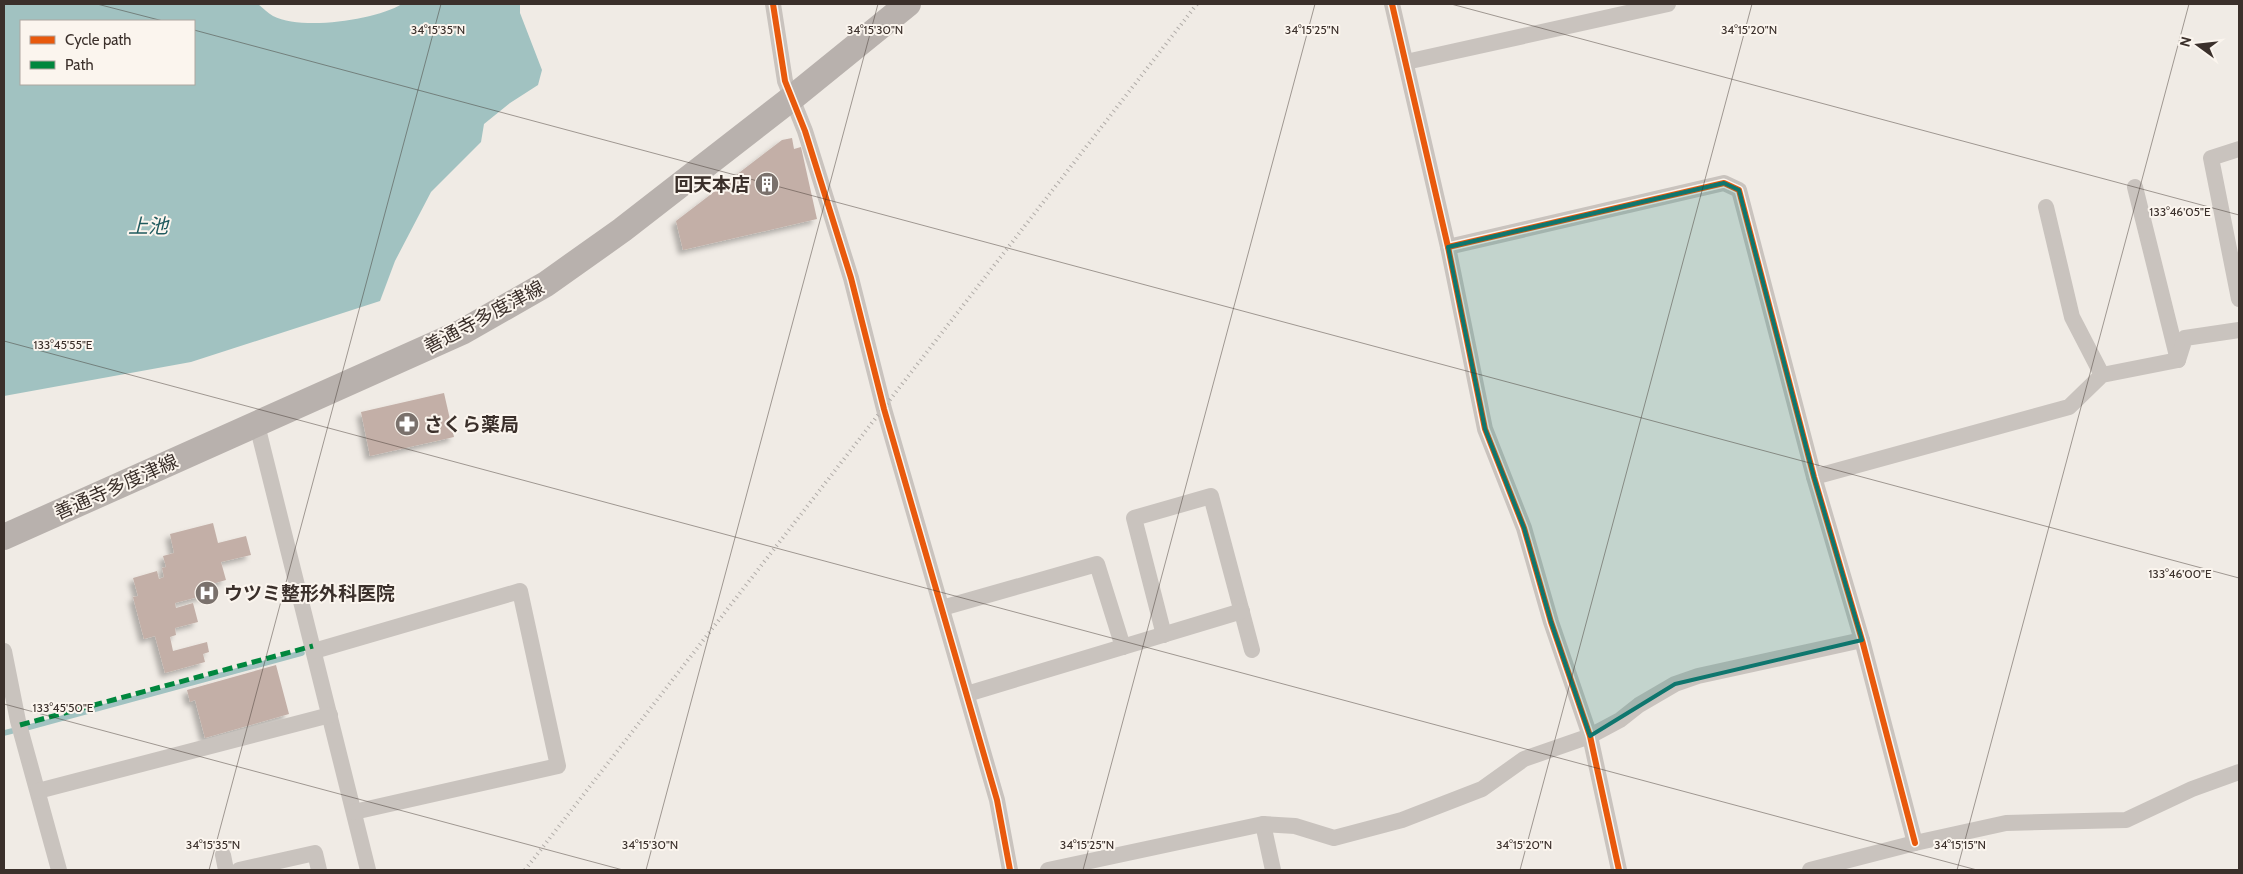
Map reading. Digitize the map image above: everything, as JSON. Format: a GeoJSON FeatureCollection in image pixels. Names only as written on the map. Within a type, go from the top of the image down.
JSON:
{"type":"FeatureCollection","features":[{"type":"Feature","properties":{"kind":"main road","name":"善通寺多度津線"},"geometry":{"type":"LineString","coordinates":[[4,537],[462,332],[546,284],[622,230],[792,98],[908,4]]}},
{"type":"Feature","properties":{"kind":"street"},"geometry":{"type":"LineString","coordinates":[[773,4],[785,81],[805,131],[851,278],[884,409],[997,800],[1010,870]]}},
{"type":"Feature","properties":{"kind":"street"},"geometry":{"type":"LineString","coordinates":[[1392,4],[1448,247],[1485,429],[1524,528],[1551,622],[1590,736],[1619,870]]}},
{"type":"Feature","properties":{"kind":"street"},"geometry":{"type":"LineString","coordinates":[[1406,62],[1668,4]]}},
{"type":"Feature","properties":{"kind":"street"},"geometry":{"type":"LineString","coordinates":[[2239,149],[2212,158],[2239,299]]}},
{"type":"Feature","properties":{"kind":"street"},"geometry":{"type":"LineString","coordinates":[[1448,247],[1724,183],[1739,190],[1814,477],[1862,640],[1915,843]]}},
{"type":"Feature","properties":{"kind":"street"},"geometry":{"type":"LineString","coordinates":[[2135,187],[2178,360]]}},
{"type":"Feature","properties":{"kind":"street"},"geometry":{"type":"LineString","coordinates":[[2046,207],[2072,317],[2102,375]]}},
{"type":"Feature","properties":{"kind":"street"},"geometry":{"type":"LineString","coordinates":[[2178,360],[2185,338],[2239,330]]}},
{"type":"Feature","properties":{"kind":"street"},"geometry":{"type":"LineString","coordinates":[[1814,477],[2069,407],[2102,375],[2178,360]]}},
{"type":"Feature","properties":{"kind":"street"},"geometry":{"type":"LineString","coordinates":[[257,425],[368,870]]}},
{"type":"Feature","properties":{"kind":"street"},"geometry":{"type":"LineString","coordinates":[[1164,635],[1134,518],[1211,496],[1252,650]]}},
{"type":"Feature","properties":{"kind":"street"},"geometry":{"type":"LineString","coordinates":[[942,608],[1097,564],[1122,647]]}},
{"type":"Feature","properties":{"kind":"street"},"geometry":{"type":"LineString","coordinates":[[314,651],[520,592],[558,766],[354,812]]}},
{"type":"Feature","properties":{"kind":"street"},"geometry":{"type":"LineString","coordinates":[[966,694],[1242,611]]}},
{"type":"Feature","properties":{"kind":"street"},"geometry":{"type":"LineString","coordinates":[[1048,870],[1263,824],[1295,826],[1334,838],[1402,820],[1482,789],[1524,759],[1590,736],[1620,720],[1639,705],[1675,684],[1698,676],[1862,640]]}},
{"type":"Feature","properties":{"kind":"street"},"geometry":{"type":"LineString","coordinates":[[4,651],[18,721],[59,870]]}},
{"type":"Feature","properties":{"kind":"street"},"geometry":{"type":"LineString","coordinates":[[38,791],[330,715]]}},
{"type":"Feature","properties":{"kind":"street"},"geometry":{"type":"LineString","coordinates":[[1810,870],[1915,843],[2006,823],[2126,820],[2192,789],[2239,772]]}},
{"type":"Feature","properties":{"kind":"street"},"geometry":{"type":"LineString","coordinates":[[1263,824],[1273,870]]}},
{"type":"Feature","properties":{"kind":"street"},"geometry":{"type":"LineString","coordinates":[[239,870],[315,852],[319,870]]}},
{"type":"Feature","properties":{"kind":"highlighted area"},"geometry":{"type":"Polygon","coordinates":[[[1724,183],[1739,190],[1814,477],[1862,640],[1675,684],[1590,736],[1551,622],[1524,528],[1485,429],[1448,247],[1724,183]]]}},
{"type":"Feature","properties":{"kind":"water","name":"上池"},"geometry":{"type":"Polygon","coordinates":[[[4,4],[258,4],[273,16],[286,20],[302,23],[320,23],[339,22],[375,15],[402,4],[520,4],[520,13],[542,70],[538,85],[510,103],[484,124],[481,142],[431,192],[395,261],[380,301],[191,362],[4,396],[4,4]]]}},
{"type":"Feature","properties":{"kind":"building","name":"回天本店"},"geometry":{"type":"Polygon","coordinates":[[[792,138],[794,149],[801,147],[817,219],[683,250],[676,221],[782,140],[792,138]]]}},
{"type":"Feature","properties":{"kind":"building","name":"さくら薬局"},"geometry":{"type":"Polygon","coordinates":[[[444,393],[454,437],[370,456],[361,412],[444,393]]]}},
{"type":"Feature","properties":{"kind":"building"},"geometry":{"type":"Polygon","coordinates":[[[213,523],[218,543],[246,536],[251,555],[221,562],[226,580],[212,584],[214,593],[175,603],[176,608],[193,603],[198,622],[175,628],[176,635],[170,637],[173,651],[207,642],[209,652],[203,654],[205,662],[165,673],[155,636],[144,639],[133,597],[138,596],[133,578],[157,571],[159,579],[164,577],[162,568],[166,567],[163,556],[174,553],[170,534],[213,523]]]}},
{"type":"Feature","properties":{"kind":"building"},"geometry":{"type":"Polygon","coordinates":[[[276,665],[289,714],[205,738],[195,700],[190,702],[187,690],[276,665]]]}},
{"type":"Feature","properties":{"kind":"waterway"},"geometry":{"type":"LineString","coordinates":[[26,728],[302,653]]}},
{"type":"Feature","properties":{"kind":"waterway"},"geometry":{"type":"LineString","coordinates":[[4,733],[12,731]]}},
{"type":"Feature","properties":{"kind":"railway"},"geometry":{"type":"LineString","coordinates":[[525,870],[1197,4]]}},
{"type":"Feature","properties":{"kind":"marked path"},"geometry":{"type":"LineString","coordinates":[[20,725],[313,646]]}},
{"type":"Feature","properties":{"kind":"cycle path"},"geometry":{"type":"LineString","coordinates":[[773,4],[785,81],[805,131],[851,278],[884,409],[997,800],[1010,870]]}},
{"type":"Feature","properties":{"kind":"cycle path"},"geometry":{"type":"LineString","coordinates":[[1392,4],[1448,247],[1485,429],[1524,528],[1551,622],[1590,736],[1619,870]]}},
{"type":"Feature","properties":{"kind":"cycle path"},"geometry":{"type":"LineString","coordinates":[[1448,247],[1724,183],[1739,190],[1814,477],[1862,640],[1915,843]]}},
{"type":"Feature","properties":{"kind":"place","name":"回天本店"},"geometry":{"type":"Point","coordinates":[767,184]}},
{"type":"Feature","properties":{"kind":"place","name":"さくら薬局"},"geometry":{"type":"Point","coordinates":[407,424]}},
{"type":"Feature","properties":{"kind":"place","name":"ウツミ整形外科医院"},"geometry":{"type":"Point","coordinates":[207,593]}}]}
